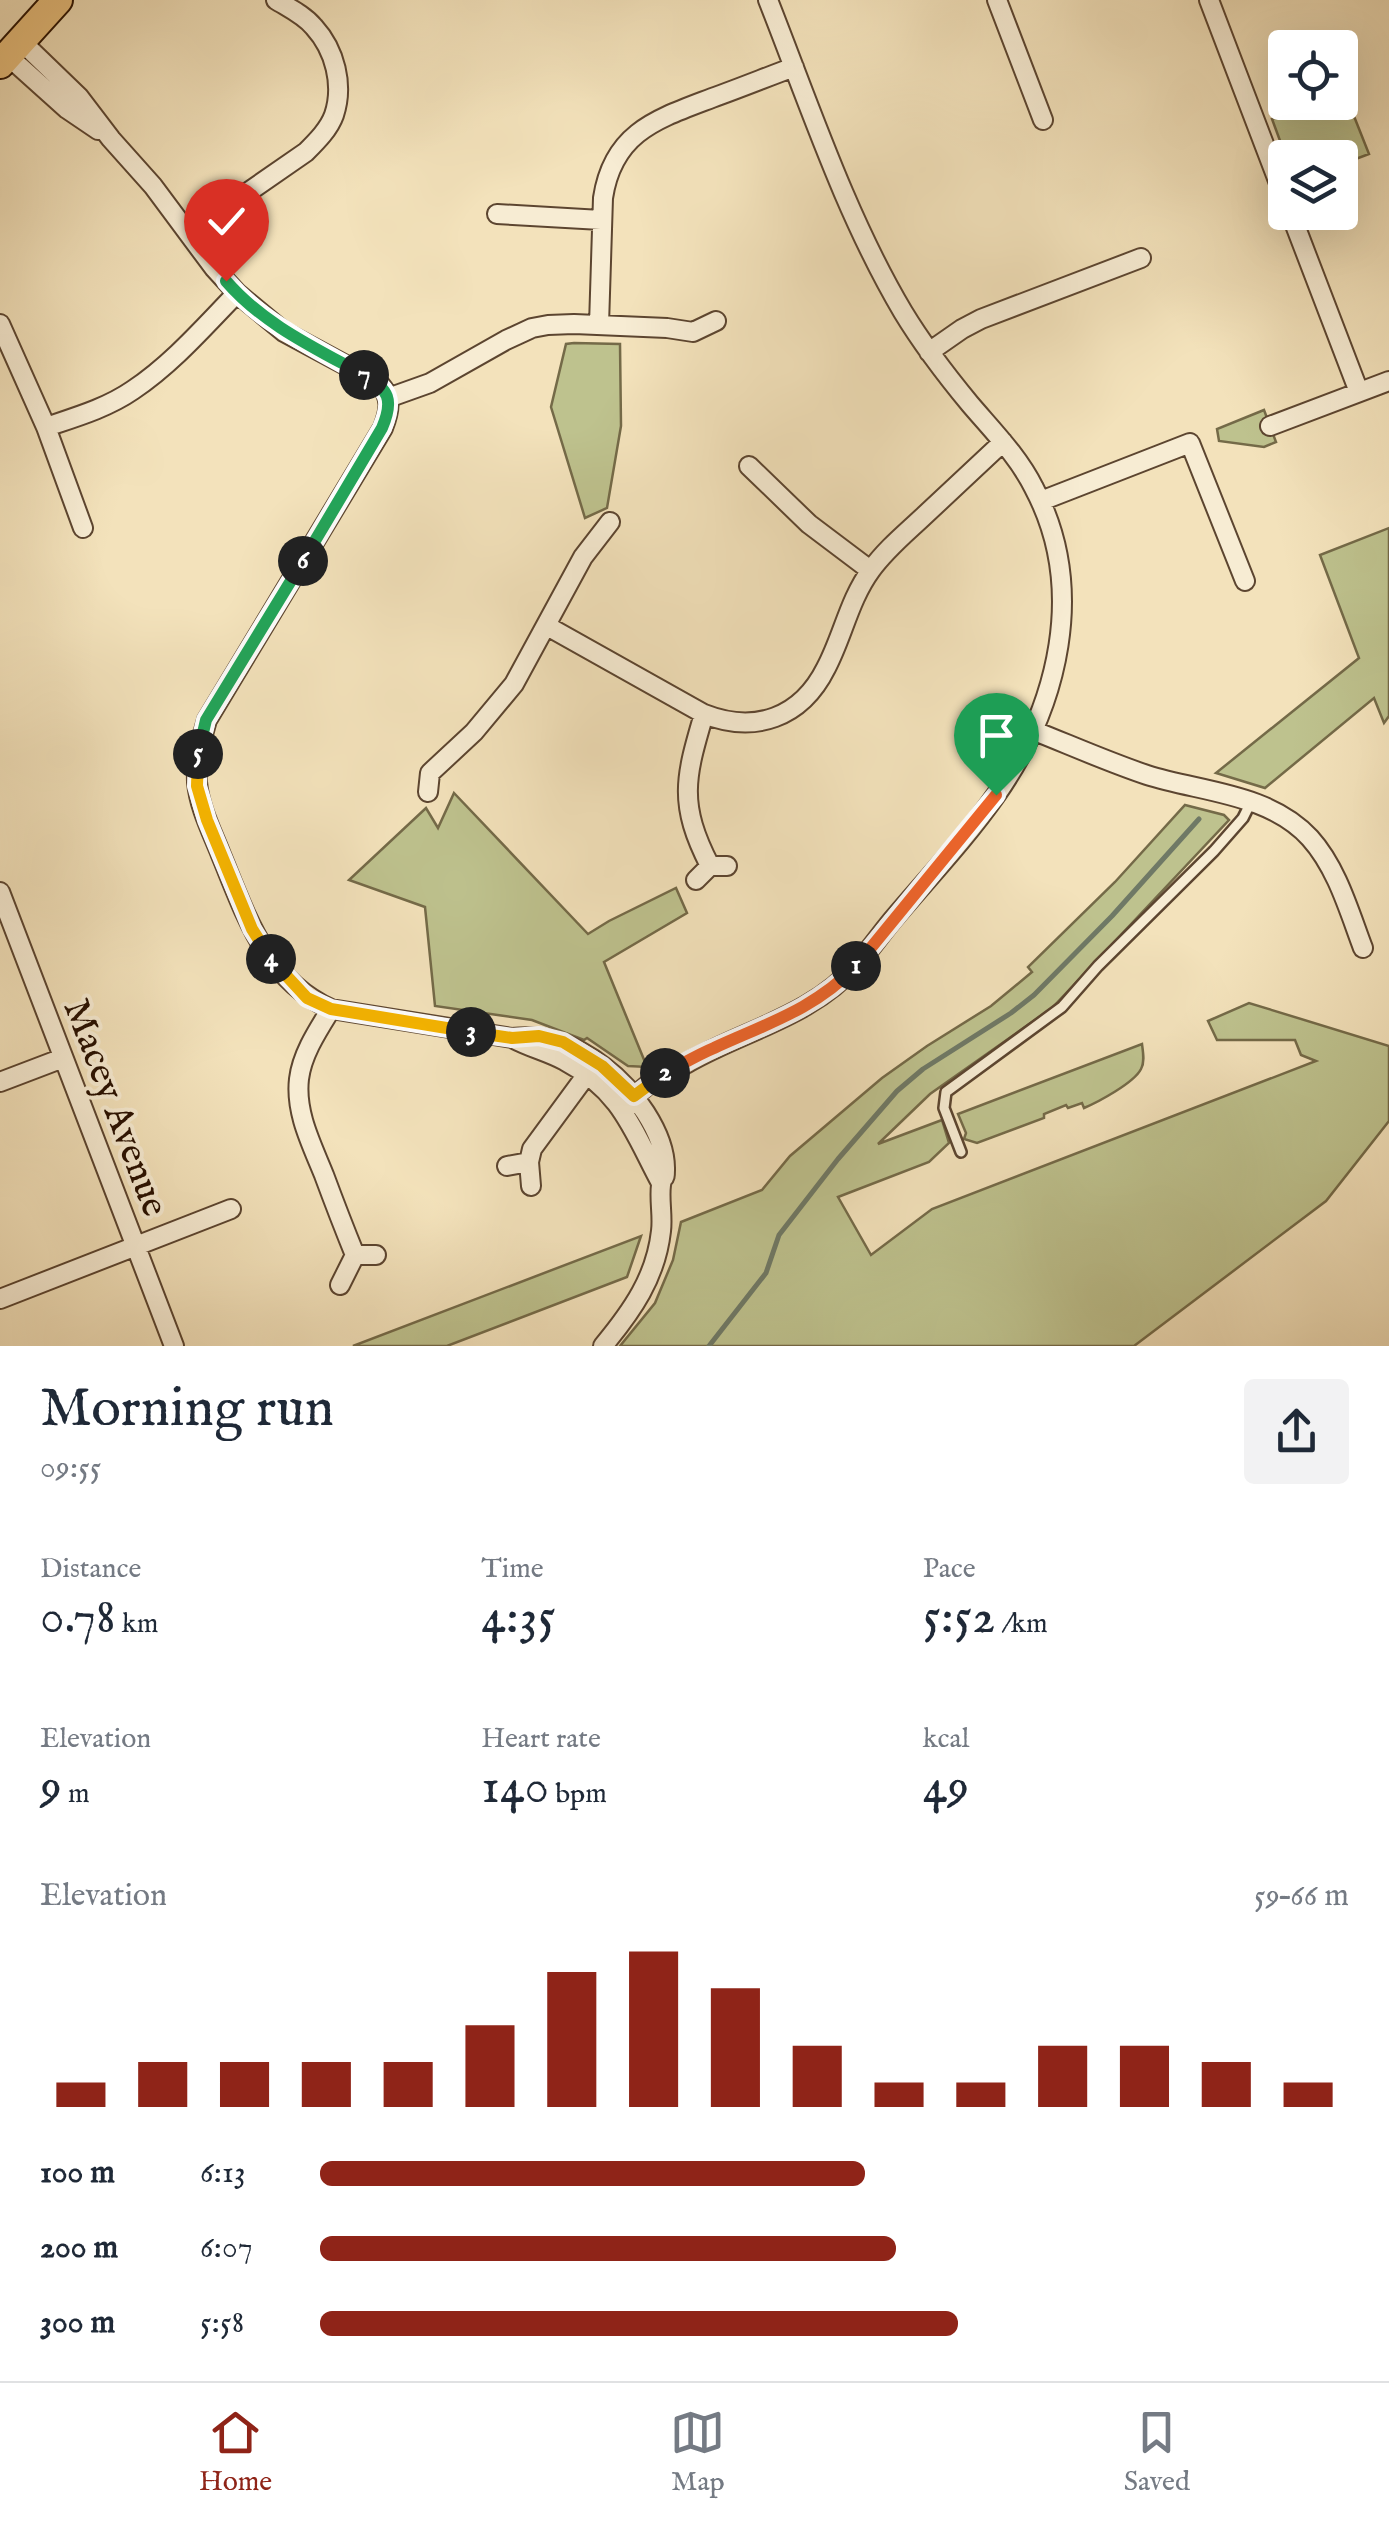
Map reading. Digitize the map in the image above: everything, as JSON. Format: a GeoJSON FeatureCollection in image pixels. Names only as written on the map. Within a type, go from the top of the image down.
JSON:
{"type":"FeatureCollection","features":[{"type":"Feature","properties":{"kind":"main road"},"geometry":{"type":"LineString","coordinates":[[10,54],[58,0]]}},
{"type":"Feature","properties":{"kind":"street"},"geometry":{"type":"LineString","coordinates":[[189,233],[306,152],[333,117],[338,80],[327,44],[314,26],[276,0]]}},
{"type":"Feature","properties":{"kind":"street"},"geometry":{"type":"LineString","coordinates":[[633,1104],[660,1076],[708,1050],[785,1018],[846,976],[990,803],[1008,776],[1050,687],[1061,641],[1060,569],[1041,501],[1004,442],[930,352],[870,250],[768,0]]}},
{"type":"Feature","properties":{"kind":"street"},"geometry":{"type":"LineString","coordinates":[[997,0],[1043,120]]}},
{"type":"Feature","properties":{"kind":"street"},"geometry":{"type":"LineString","coordinates":[[1208,0],[1268,155]]}},
{"type":"Feature","properties":{"kind":"street"},"geometry":{"type":"LineString","coordinates":[[10,54],[79,96],[236,293],[284,332],[378,383],[388,398],[389,412],[382,428],[206,720],[198,753],[197,786],[252,929],[277,967],[307,998],[331,1009],[512,1038],[592,1068],[611,1096],[633,1104]]}},
{"type":"Feature","properties":{"kind":"street"},"geometry":{"type":"LineString","coordinates":[[599,325],[606,178],[630,139],[675,112],[794,67]]}},
{"type":"Feature","properties":{"kind":"street"},"geometry":{"type":"LineString","coordinates":[[497,214],[601,220]]}},
{"type":"Feature","properties":{"kind":"street"},"geometry":{"type":"LineString","coordinates":[[1297,230],[1359,392]]}},
{"type":"Feature","properties":{"kind":"street"},"geometry":{"type":"LineString","coordinates":[[930,352],[980,320],[1140,258]]}},
{"type":"Feature","properties":{"kind":"street"},"geometry":{"type":"LineString","coordinates":[[46,428],[131,392],[166,365],[236,293]]}},
{"type":"Feature","properties":{"kind":"street"},"geometry":{"type":"LineString","coordinates":[[388,398],[448,375],[520,332],[548,324],[692,332],[716,321]]}},
{"type":"Feature","properties":{"kind":"street"},"geometry":{"type":"LineString","coordinates":[[0,324],[46,428],[83,528]]}},
{"type":"Feature","properties":{"kind":"street"},"geometry":{"type":"LineString","coordinates":[[692,332],[694,352]]}},
{"type":"Feature","properties":{"kind":"street"},"geometry":{"type":"LineString","coordinates":[[1270,426],[1389,380]]}},
{"type":"Feature","properties":{"kind":"street"},"geometry":{"type":"LineString","coordinates":[[547,626],[704,714],[730,723],[752,724],[774,718],[796,706],[814,688],[870,570],[1004,442]]}},
{"type":"Feature","properties":{"kind":"street"},"geometry":{"type":"LineString","coordinates":[[1041,501],[1190,444],[1246,581]]}},
{"type":"Feature","properties":{"kind":"street"},"geometry":{"type":"LineString","coordinates":[[749,466],[808,524],[870,570]]}},
{"type":"Feature","properties":{"kind":"street"},"geometry":{"type":"LineString","coordinates":[[425,776],[474,732],[501,700],[522,671],[583,557],[606,529],[619,545]]}},
{"type":"Feature","properties":{"kind":"street"},"geometry":{"type":"LineString","coordinates":[[696,880],[719,866],[695,835],[687,800],[689,764],[704,714]]}},
{"type":"Feature","properties":{"kind":"street"},"geometry":{"type":"LineString","coordinates":[[1032,730],[1142,773],[1251,802],[1286,818],[1313,841],[1334,876],[1364,948]]}},
{"type":"Feature","properties":{"kind":"street","name":"Macey Avenue"},"geometry":{"type":"LineString","coordinates":[[0,892],[174,1346]]}},
{"type":"Feature","properties":{"kind":"street"},"geometry":{"type":"LineString","coordinates":[[331,1009],[299,1076],[305,1126],[355,1255],[340,1285]]}},
{"type":"Feature","properties":{"kind":"street"},"geometry":{"type":"LineString","coordinates":[[0,1082],[63,1058]]}},
{"type":"Feature","properties":{"kind":"street"},"geometry":{"type":"LineString","coordinates":[[531,1186],[528,1162],[532,1149],[592,1068]]}},
{"type":"Feature","properties":{"kind":"street"},"geometry":{"type":"LineString","coordinates":[[603,1346],[631,1310],[651,1274],[661,1234],[661,1183],[640,1138],[633,1104]]}},
{"type":"Feature","properties":{"kind":"street"},"geometry":{"type":"LineString","coordinates":[[507,1166],[528,1162]]}},
{"type":"Feature","properties":{"kind":"street"},"geometry":{"type":"LineString","coordinates":[[0,1299],[231,1208]]}},
{"type":"Feature","properties":{"kind":"street"},"geometry":{"type":"LineString","coordinates":[[355,1255],[376,1256]]}},
{"type":"Feature","properties":{"kind":"lane"},"geometry":{"type":"LineString","coordinates":[[961,1152],[944,1108],[946,1092],[1077,993],[1098,966],[1236,827],[1251,802]]}},
{"type":"Feature","properties":{"kind":"green space"},"geometry":{"type":"Polygon","coordinates":[[[1272,120],[1356,120],[1369,154],[1358,158],[1358,140],[1280,140],[1272,120]]]}},
{"type":"Feature","properties":{"kind":"green space"},"geometry":{"type":"Polygon","coordinates":[[[566,344],[620,344],[621,426],[607,508],[585,518],[551,407],[566,344]]]}},
{"type":"Feature","properties":{"kind":"green space"},"geometry":{"type":"Polygon","coordinates":[[[1264,410],[1276,442],[1264,447],[1219,441],[1217,429],[1264,410]]]}},
{"type":"Feature","properties":{"kind":"green space"},"geometry":{"type":"Polygon","coordinates":[[[1389,528],[1389,716],[1384,723],[1374,698],[1265,788],[1216,773],[1359,658],[1320,555],[1389,528]]]}},
{"type":"Feature","properties":{"kind":"green space"},"geometry":{"type":"Polygon","coordinates":[[[454,793],[588,934],[676,888],[687,913],[604,962],[647,1067],[628,1066],[587,1038],[532,1020],[435,1006],[425,907],[349,880],[426,808],[438,828],[454,793]]]}},
{"type":"Feature","properties":{"kind":"green space"},"geometry":{"type":"Polygon","coordinates":[[[1185,805],[1224,815],[1229,820],[1052,1008],[930,1094],[878,1144],[942,1120],[949,1143],[929,1162],[838,1197],[871,1255],[932,1209],[1316,1061],[1301,1055],[1295,1040],[1217,1040],[1208,1021],[1249,1003],[1389,1046],[1389,1121],[1326,1201],[1134,1346],[620,1346],[655,1303],[673,1260],[681,1222],[762,1190],[790,1156],[882,1078],[991,1006],[1032,972],[1028,967],[1115,882],[1185,805]]]}},
{"type":"Feature","properties":{"kind":"green space"},"geometry":{"type":"Polygon","coordinates":[[[1142,1044],[1141,1069],[1124,1086],[1098,1101],[1084,1108],[1082,1103],[1068,1108],[1066,1105],[1044,1114],[1044,1118],[977,1143],[964,1139],[966,1133],[958,1114],[1142,1044]]]}},
{"type":"Feature","properties":{"kind":"green space"},"geometry":{"type":"Polygon","coordinates":[[[641,1236],[627,1277],[447,1346],[353,1346],[641,1236]]]}},
{"type":"Feature","properties":{"kind":"waterway"},"geometry":{"type":"LineString","coordinates":[[709,1346],[766,1273],[779,1235],[897,1091],[923,1069],[1034,995],[1199,819]]}},
{"type":"Feature","properties":{"kind":"route"},"geometry":{"type":"LineString","coordinates":[[226,281],[284,332],[378,383],[390,406],[382,428],[206,720],[198,753],[197,786],[207,820],[252,929],[277,967],[307,998],[331,1009],[512,1038],[539,1036],[563,1042],[602,1066],[634,1096],[660,1076],[708,1050],[785,1018],[836,984],[855,968],[996,795]]}}]}
